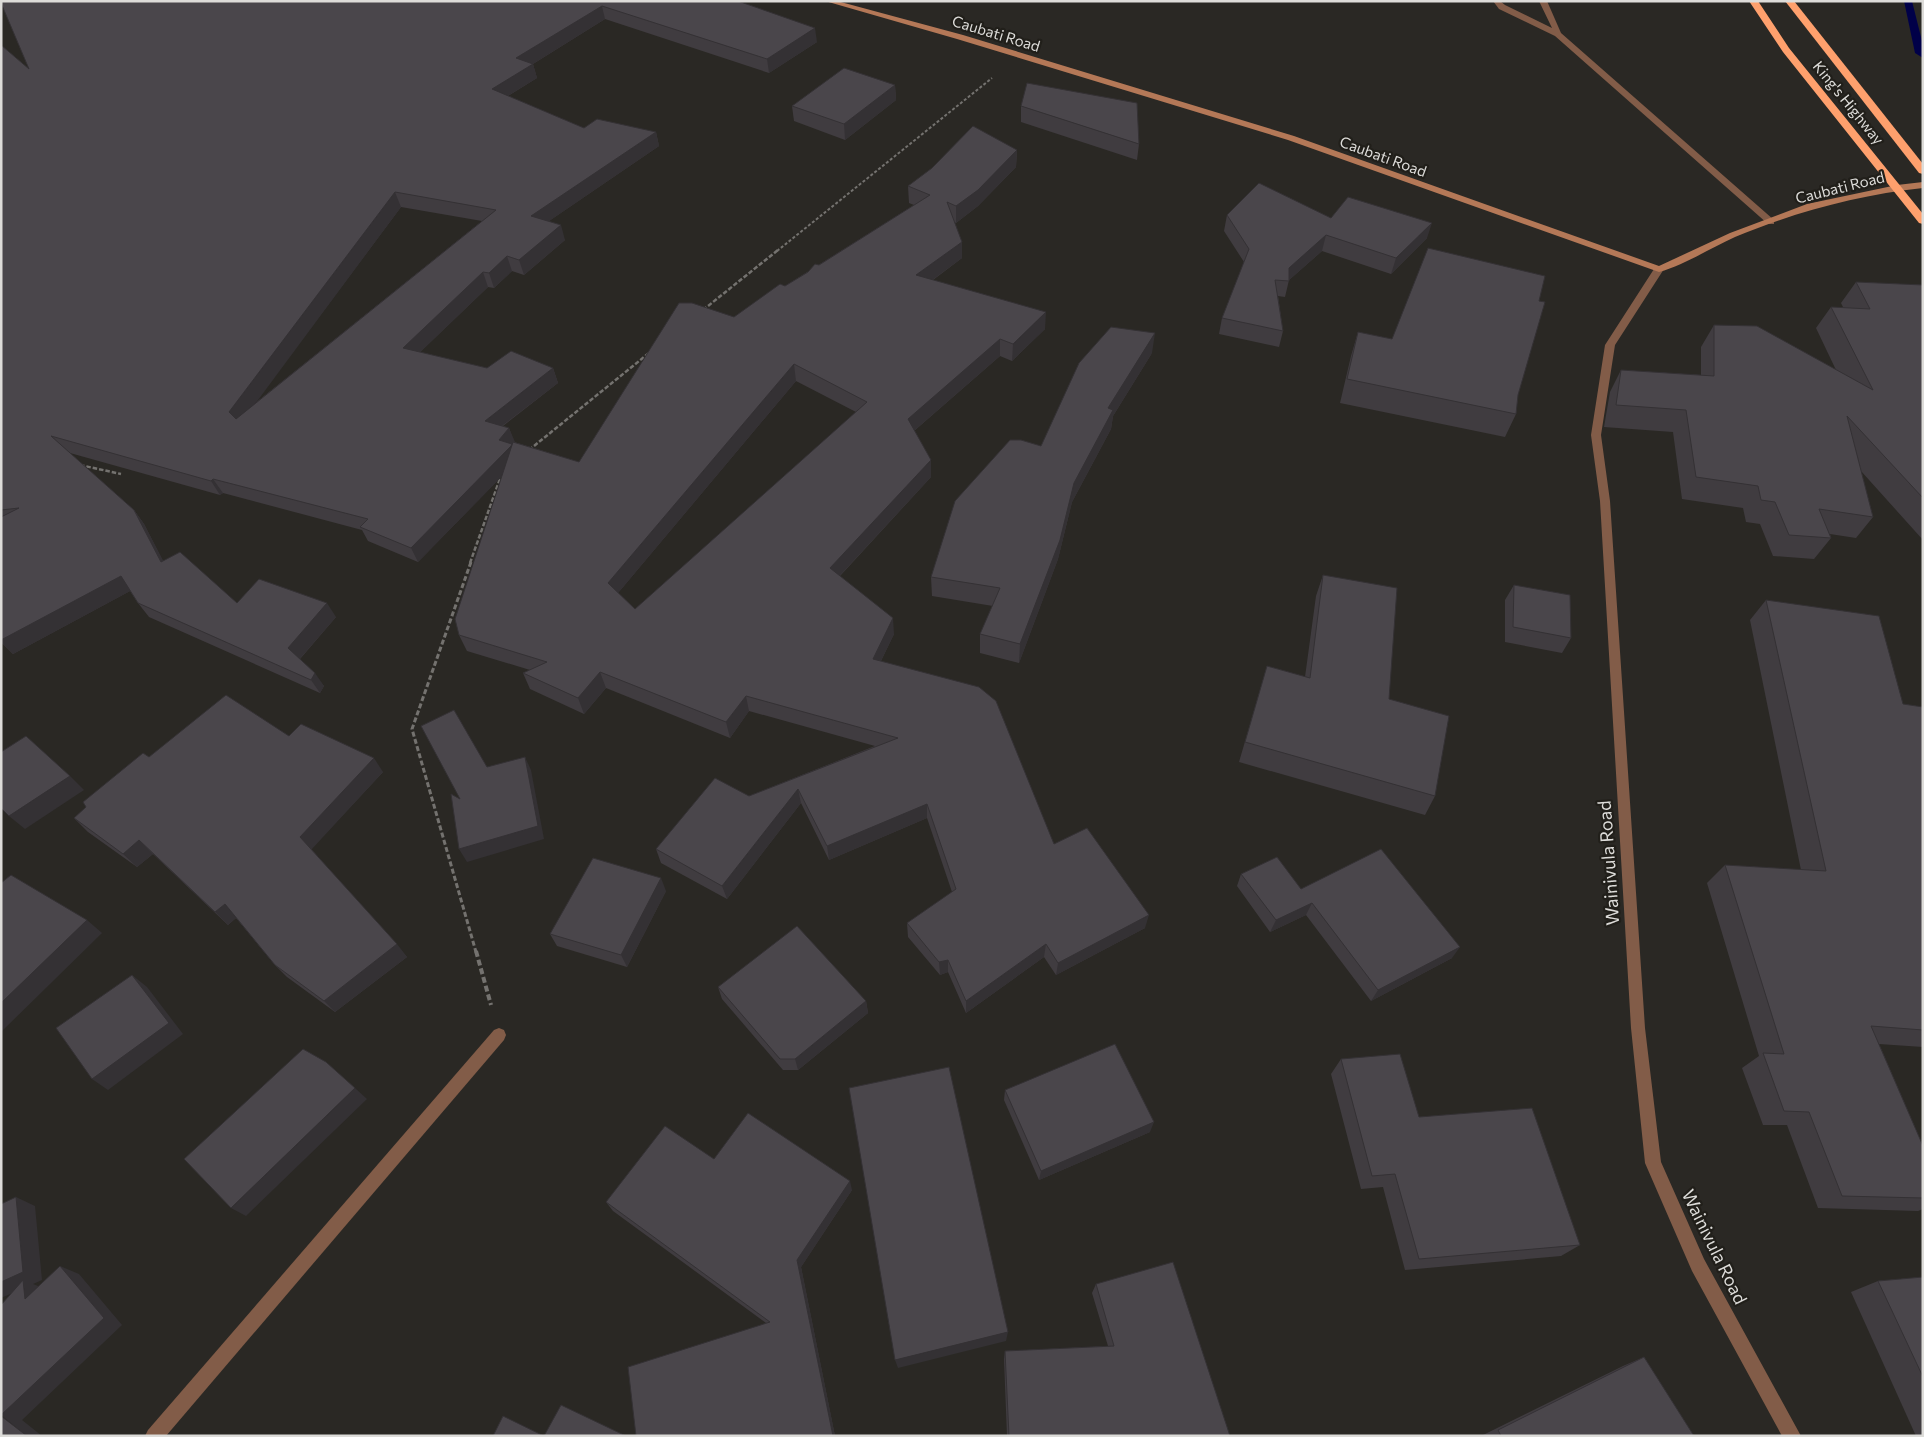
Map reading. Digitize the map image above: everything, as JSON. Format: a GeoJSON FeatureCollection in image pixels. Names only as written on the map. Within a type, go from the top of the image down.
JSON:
{"type":"FeatureCollection","features":[{"type":"Feature","properties":{"kind":"highway","name":"King's Highway"},"geometry":{"type":"LineString","coordinates":[[1753,1],[1786,50],[1923,221]]}},
{"type":"Feature","properties":{"kind":"highway","name":"King's Highway"},"geometry":{"type":"LineString","coordinates":[[1789,1],[1923,172]]}},
{"type":"Feature","properties":{"kind":"street","name":"Caubati Road"},"geometry":{"type":"LineString","coordinates":[[828,1],[960,37],[1291,138],[1659,269],[1733,235],[1810,206],[1896,188],[1923,185]]}},
{"type":"Feature","properties":{"kind":"street"},"geometry":{"type":"LineString","coordinates":[[1496,1],[1502,6],[1558,34],[1771,222]]}},
{"type":"Feature","properties":{"kind":"street"},"geometry":{"type":"LineString","coordinates":[[1543,1],[1558,34]]}},
{"type":"Feature","properties":{"kind":"street","name":"Wainivula Road"},"geometry":{"type":"LineString","coordinates":[[1659,269],[1610,345],[1596,435],[1605,501],[1638,1028],[1653,1162],[1698,1265],[1792,1436]]}},
{"type":"Feature","properties":{"kind":"street"},"geometry":{"type":"LineString","coordinates":[[154,1436],[499,1035]]}},
{"type":"Feature","properties":{"kind":"path"},"geometry":{"type":"LineString","coordinates":[[696,315],[1020,56]]}},
{"type":"Feature","properties":{"kind":"path"},"geometry":{"type":"LineString","coordinates":[[527,451],[650,352]]}},
{"type":"Feature","properties":{"kind":"path"},"geometry":{"type":"LineString","coordinates":[[75,464],[121,474]]}},
{"type":"Feature","properties":{"kind":"path"},"geometry":{"type":"LineString","coordinates":[[499,1035],[412,729],[504,470]]}},
{"type":"Feature","properties":{"kind":"building"},"geometry":{"type":"Polygon","coordinates":[[[1,1],[738,1],[815,28],[767,59],[602,6],[516,58],[533,64],[492,89],[584,128],[597,119],[656,132],[531,216],[561,225],[519,260],[507,256],[489,273],[483,272],[403,348],[487,368],[511,351],[553,368],[485,421],[509,428],[499,440],[512,444],[511,446],[411,548],[360,527],[368,519],[213,479],[211,481],[51,436],[134,510],[161,562],[180,552],[237,603],[259,579],[327,603],[288,648],[315,673],[311,680],[138,603],[121,576],[1,640],[1,517],[19,508],[1,510],[1,45],[29,69],[1,1]],[[395,192],[229,412],[236,419],[496,210],[395,192]]]}},
{"type":"Feature","properties":{"kind":"building"},"geometry":{"type":"Polygon","coordinates":[[[844,68],[895,85],[844,124],[792,106],[844,68]]]}},
{"type":"Feature","properties":{"kind":"building"},"geometry":{"type":"Polygon","coordinates":[[[1027,83],[1137,103],[1139,144],[1021,106],[1027,83]]]}},
{"type":"Feature","properties":{"kind":"building"},"geometry":{"type":"Polygon","coordinates":[[[973,126],[1017,150],[978,190],[956,206],[947,202],[962,242],[916,275],[1046,312],[1013,344],[1000,339],[908,419],[931,460],[830,568],[893,618],[873,659],[979,687],[996,701],[1054,844],[1087,828],[1149,915],[1058,963],[1046,944],[966,1001],[948,960],[939,962],[907,923],[956,889],[927,804],[827,846],[798,789],[722,886],[656,849],[715,778],[749,796],[898,738],[746,696],[726,722],[600,672],[578,698],[523,673],[547,662],[459,635],[455,619],[513,442],[579,462],[679,303],[692,303],[734,317],[780,284],[785,286],[808,272],[815,264],[819,265],[930,195],[908,186],[932,168],[973,126]],[[794,364],[608,583],[635,609],[867,402],[794,364]]]}},
{"type":"Feature","properties":{"kind":"building"},"geometry":{"type":"Polygon","coordinates":[[[1259,183],[1331,218],[1348,197],[1432,223],[1396,258],[1326,235],[1289,268],[1289,281],[1275,280],[1283,331],[1222,318],[1249,249],[1227,215],[1259,183]]]}},
{"type":"Feature","properties":{"kind":"building"},"geometry":{"type":"Polygon","coordinates":[[[1428,248],[1545,276],[1539,301],[1545,302],[1518,395],[1516,414],[1347,379],[1358,332],[1392,339],[1428,248]]]}},
{"type":"Feature","properties":{"kind":"building"},"geometry":{"type":"Polygon","coordinates":[[[1856,282],[1923,285],[1923,498],[1847,416],[1873,517],[1819,509],[1831,538],[1789,535],[1775,502],[1761,500],[1758,486],[1696,477],[1686,410],[1616,405],[1621,370],[1714,376],[1714,325],[1757,326],[1873,390],[1831,307],[1870,309],[1856,282]]]}},
{"type":"Feature","properties":{"kind":"building"},"geometry":{"type":"Polygon","coordinates":[[[1111,327],[1155,333],[1108,408],[1113,410],[1074,483],[1060,540],[1020,644],[980,634],[1000,588],[931,577],[955,501],[1010,440],[1021,440],[1041,446],[1079,363],[1111,327]]]}},
{"type":"Feature","properties":{"kind":"building"},"geometry":{"type":"Polygon","coordinates":[[[1323,575],[1397,588],[1389,699],[1449,716],[1435,796],[1245,742],[1267,666],[1310,678],[1323,575]]]}},
{"type":"Feature","properties":{"kind":"building"},"geometry":{"type":"Polygon","coordinates":[[[1514,585],[1570,595],[1571,638],[1513,627],[1514,585]]]}},
{"type":"Feature","properties":{"kind":"building"},"geometry":{"type":"Polygon","coordinates":[[[1766,600],[1879,616],[1903,704],[1923,707],[1923,1030],[1871,1026],[1923,1146],[1923,1198],[1842,1196],[1809,1112],[1784,1111],[1763,1053],[1784,1054],[1725,865],[1826,871],[1766,600]]]}},
{"type":"Feature","properties":{"kind":"building"},"geometry":{"type":"Polygon","coordinates":[[[226,695],[289,736],[301,724],[374,758],[300,837],[397,944],[324,1001],[275,965],[225,904],[215,912],[139,840],[123,854],[74,818],[86,807],[83,802],[143,753],[149,757],[226,695]]]}},
{"type":"Feature","properties":{"kind":"building"},"geometry":{"type":"Polygon","coordinates":[[[454,710],[487,767],[525,757],[538,826],[459,849],[451,794],[460,799],[421,726],[454,710]]]}},
{"type":"Feature","properties":{"kind":"building"},"geometry":{"type":"Polygon","coordinates":[[[26,736],[70,776],[9,816],[1,808],[1,752],[26,736]]]}},
{"type":"Feature","properties":{"kind":"building"},"geometry":{"type":"Polygon","coordinates":[[[1381,849],[1460,947],[1378,990],[1312,903],[1276,920],[1241,874],[1277,857],[1301,889],[1381,849]]]}},
{"type":"Feature","properties":{"kind":"building"},"geometry":{"type":"Polygon","coordinates":[[[593,858],[661,878],[621,955],[550,934],[593,858]]]}},
{"type":"Feature","properties":{"kind":"building"},"geometry":{"type":"Polygon","coordinates":[[[11,875],[87,920],[1,1003],[1,883],[11,875]]]}},
{"type":"Feature","properties":{"kind":"building"},"geometry":{"type":"Polygon","coordinates":[[[797,926],[866,1001],[795,1059],[780,1059],[718,987],[797,926]]]}},
{"type":"Feature","properties":{"kind":"building"},"geometry":{"type":"Polygon","coordinates":[[[132,975],[169,1023],[92,1079],[56,1028],[132,975]]]}},
{"type":"Feature","properties":{"kind":"building"},"geometry":{"type":"Polygon","coordinates":[[[1115,1044],[1154,1122],[1041,1171],[1005,1090],[1115,1044]]]}},
{"type":"Feature","properties":{"kind":"building"},"geometry":{"type":"Polygon","coordinates":[[[303,1049],[326,1062],[355,1088],[231,1208],[184,1159],[303,1049]]]}},
{"type":"Feature","properties":{"kind":"building"},"geometry":{"type":"Polygon","coordinates":[[[1400,1054],[1419,1117],[1532,1108],[1580,1245],[1419,1259],[1395,1174],[1372,1176],[1341,1059],[1400,1054]]]}},
{"type":"Feature","properties":{"kind":"building"},"geometry":{"type":"Polygon","coordinates":[[[949,1067],[1008,1332],[895,1360],[849,1088],[949,1067]]]}},
{"type":"Feature","properties":{"kind":"building"},"geometry":{"type":"Polygon","coordinates":[[[748,1113],[850,1181],[797,1260],[833,1436],[636,1436],[628,1367],[770,1322],[606,1202],[665,1126],[714,1159],[748,1113]]]}},
{"type":"Feature","properties":{"kind":"building"},"geometry":{"type":"Polygon","coordinates":[[[16,1197],[23,1272],[1,1282],[1,1204],[16,1197]]]}},
{"type":"Feature","properties":{"kind":"building"},"geometry":{"type":"Polygon","coordinates":[[[1173,1262],[1230,1436],[1009,1436],[1005,1351],[1114,1346],[1096,1284],[1173,1262]]]}},
{"type":"Feature","properties":{"kind":"building"},"geometry":{"type":"Polygon","coordinates":[[[60,1266],[104,1318],[1,1415],[1,1305],[23,1280],[25,1299],[60,1266]]]}},
{"type":"Feature","properties":{"kind":"building"},"geometry":{"type":"Polygon","coordinates":[[[1923,1277],[1923,1377],[1878,1281],[1923,1277]]]}},
{"type":"Feature","properties":{"kind":"building"},"geometry":{"type":"Polygon","coordinates":[[[1644,1357],[1694,1436],[1501,1436],[1498,1430],[1644,1357]]]}},
{"type":"Feature","properties":{"kind":"building"},"geometry":{"type":"Polygon","coordinates":[[[561,1405],[626,1436],[544,1436],[561,1405]]]}},
{"type":"Feature","properties":{"kind":"building"},"geometry":{"type":"Polygon","coordinates":[[[1,1416],[27,1436],[1,1436],[1,1416]]]}},
{"type":"Feature","properties":{"kind":"building"},"geometry":{"type":"Polygon","coordinates":[[[503,1416],[544,1436],[493,1436],[503,1416]]]}},
{"type":"Feature","properties":{"kind":"waterway"},"geometry":{"type":"LineString","coordinates":[[1908,1],[1920,53],[1923,55]]}}]}
